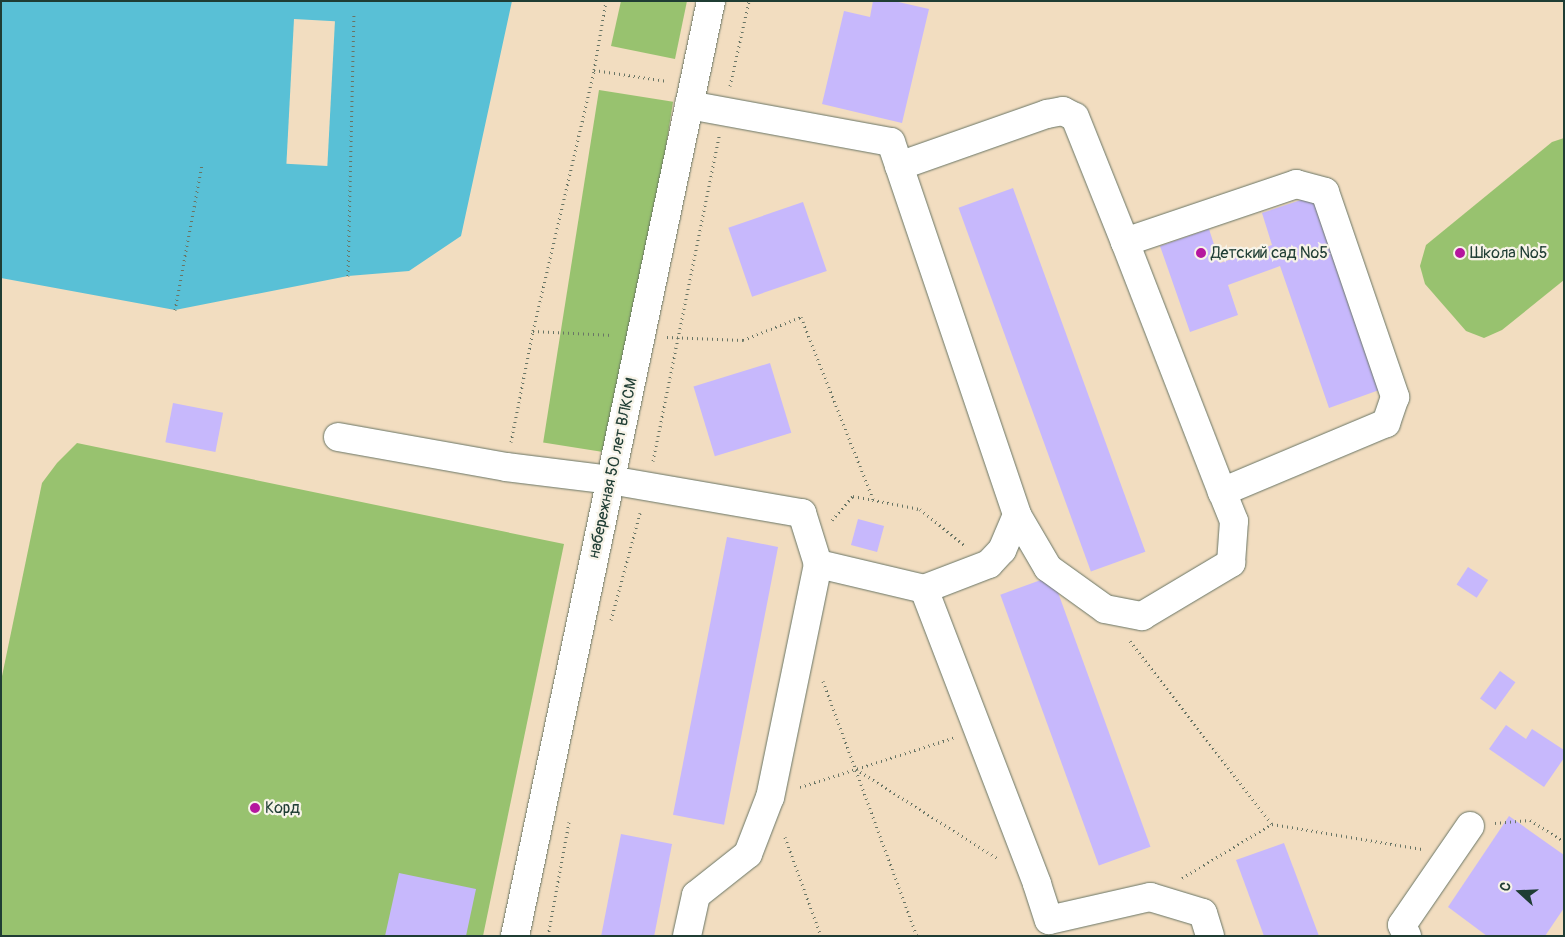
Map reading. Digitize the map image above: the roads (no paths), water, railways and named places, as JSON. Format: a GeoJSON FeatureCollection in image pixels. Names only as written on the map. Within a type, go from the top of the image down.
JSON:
{"type":"FeatureCollection","features":[{"type":"Feature","properties":{"kind":"street","name":"набережная 50 лет ВЛКСМ"},"geometry":{"type":"LineString","coordinates":[[515,936],[711,1]]}},
{"type":"Feature","properties":{"kind":"street"},"geometry":{"type":"LineString","coordinates":[[691,95],[891,142],[899,166],[1017,515],[1048,568],[1105,609],[1142,616],[1231,563],[1234,521],[1075,117],[1064,112],[1047,114],[899,166]]}},
{"type":"Feature","properties":{"kind":"street"},"geometry":{"type":"LineString","coordinates":[[1125,242],[1296,184],[1325,192],[1395,397],[1386,422],[1222,492]]}},
{"type":"Feature","properties":{"kind":"street"},"geometry":{"type":"LineString","coordinates":[[338,437],[506,467],[610,480],[802,513],[814,553],[770,797],[748,854],[696,895],[687,936]]}},
{"type":"Feature","properties":{"kind":"street"},"geometry":{"type":"LineString","coordinates":[[814,553],[924,588],[989,564],[1002,550],[1017,515]]}},
{"type":"Feature","properties":{"kind":"street"},"geometry":{"type":"LineString","coordinates":[[924,588],[1038,884],[1049,920],[1150,897],[1202,912],[1210,936]]}},
{"type":"Feature","properties":{"kind":"street"},"geometry":{"type":"LineString","coordinates":[[1407,936],[1402,925],[1450,852],[1470,826]]}},
{"type":"Feature","properties":{"kind":"water"},"geometry":{"type":"Polygon","coordinates":[[[1,1],[512,1],[461,236],[409,271],[348,276],[175,310],[1,278],[1,1]]]}},
{"type":"Feature","properties":{"kind":"place","name":"Детский сад №5"},"geometry":{"type":"Point","coordinates":[1201,253]}},
{"type":"Feature","properties":{"kind":"place","name":"Школа №5"},"geometry":{"type":"Point","coordinates":[1460,253]}},
{"type":"Feature","properties":{"kind":"place","name":"Корд"},"geometry":{"type":"Point","coordinates":[255,808]}}]}
